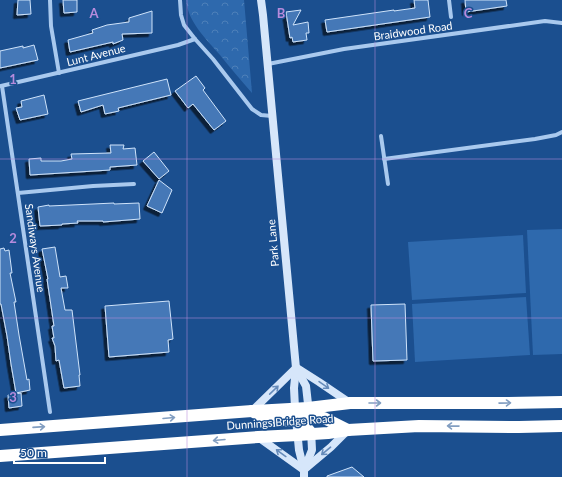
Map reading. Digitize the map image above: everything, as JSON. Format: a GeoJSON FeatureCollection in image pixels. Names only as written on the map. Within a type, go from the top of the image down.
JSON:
{"type":"FeatureCollection","features":[{"type":"Feature","properties":{"kind":"highway","name":"Dunnings Bridge Road"},"geometry":{"type":"LineString","coordinates":[[0,430],[295,408],[309,413],[350,403],[562,402]]}},
{"type":"Feature","properties":{"kind":"highway"},"geometry":{"type":"LineString","coordinates":[[252,411],[270,421],[296,420],[305,425],[311,434]]}},
{"type":"Feature","properties":{"kind":"highway"},"geometry":{"type":"LineString","coordinates":[[309,413],[324,418],[348,430]]}},
{"type":"Feature","properties":{"kind":"highway","name":"Dunnings Bridge Road"},"geometry":{"type":"LineString","coordinates":[[0,456],[419,426],[562,426]]}},
{"type":"Feature","properties":{"kind":"street"},"geometry":{"type":"LineString","coordinates":[[50,0],[51,26],[59,73]]}},
{"type":"Feature","properties":{"kind":"street"},"geometry":{"type":"LineString","coordinates":[[180,0],[181,15],[184,25],[195,39],[213,59],[252,109],[261,115],[273,116]]}},
{"type":"Feature","properties":{"kind":"street","name":"Park Lane"},"geometry":{"type":"LineString","coordinates":[[261,0],[296,368],[294,388],[296,420],[299,450],[304,473]]}},
{"type":"Feature","properties":{"kind":"street"},"geometry":{"type":"LineString","coordinates":[[449,0],[451,17]]}},
{"type":"Feature","properties":{"kind":"street","name":"Braidwood Road"},"geometry":{"type":"LineString","coordinates":[[268,64],[344,50],[530,23],[545,21],[562,23]]}},
{"type":"Feature","properties":{"kind":"street","name":"Lunt Avenue"},"geometry":{"type":"LineString","coordinates":[[1,86],[178,45],[195,39]]}},
{"type":"Feature","properties":{"kind":"street","name":"Sandiways Avenue"},"geometry":{"type":"LineString","coordinates":[[1,86],[50,412]]}},
{"type":"Feature","properties":{"kind":"street"},"geometry":{"type":"LineString","coordinates":[[384,159],[535,139],[556,135],[562,132]]}},
{"type":"Feature","properties":{"kind":"street"},"geometry":{"type":"LineString","coordinates":[[381,136],[388,184]]}},
{"type":"Feature","properties":{"kind":"street"},"geometry":{"type":"LineString","coordinates":[[18,193],[134,184]]}},
{"type":"Feature","properties":{"kind":"street"},"geometry":{"type":"LineString","coordinates":[[252,411],[296,368],[350,403]]}},
{"type":"Feature","properties":{"kind":"street","name":"Park Lane"},"geometry":{"type":"LineString","coordinates":[[296,368],[306,386],[311,434],[312,450],[304,473]]}},
{"type":"Feature","properties":{"kind":"street"},"geometry":{"type":"LineString","coordinates":[[258,437],[304,473],[348,430]]}},
{"type":"Feature","properties":{"kind":"green space"},"geometry":{"type":"Polygon","coordinates":[[[186,0],[244,0],[252,93],[198,30],[190,16],[186,0]]]}},
{"type":"Feature","properties":{"kind":"green space"},"geometry":{"type":"Polygon","coordinates":[[[562,229],[562,354],[533,355],[527,230],[562,229]]]}},
{"type":"Feature","properties":{"kind":"green space"},"geometry":{"type":"Polygon","coordinates":[[[523,235],[526,293],[412,300],[408,242],[523,235]]]}},
{"type":"Feature","properties":{"kind":"green space"},"geometry":{"type":"Polygon","coordinates":[[[526,297],[530,355],[415,362],[412,304],[526,297]]]}},
{"type":"Feature","properties":{"kind":"building"},"geometry":{"type":"Polygon","coordinates":[[[18,0],[30,0],[31,14],[17,15],[18,0]]]}},
{"type":"Feature","properties":{"kind":"building"},"geometry":{"type":"Polygon","coordinates":[[[63,0],[77,0],[77,12],[64,13],[63,0]]]}},
{"type":"Feature","properties":{"kind":"building"},"geometry":{"type":"Polygon","coordinates":[[[414,0],[428,0],[430,17],[327,32],[325,20],[415,8],[414,0]]]}},
{"type":"Feature","properties":{"kind":"building"},"geometry":{"type":"Polygon","coordinates":[[[465,0],[506,0],[507,6],[466,12],[465,0]]]}},
{"type":"Feature","properties":{"kind":"building"},"geometry":{"type":"Polygon","coordinates":[[[301,10],[293,25],[308,22],[309,33],[306,33],[307,40],[293,42],[292,37],[290,38],[286,12],[301,10]]]}},
{"type":"Feature","properties":{"kind":"building"},"geometry":{"type":"Polygon","coordinates":[[[152,11],[152,33],[122,34],[123,40],[113,44],[113,42],[70,52],[68,40],[93,33],[92,30],[107,25],[129,22],[129,18],[152,11]]]}},
{"type":"Feature","properties":{"kind":"building"},"geometry":{"type":"Polygon","coordinates":[[[34,45],[38,60],[0,68],[0,51],[34,45]]]}},
{"type":"Feature","properties":{"kind":"building"},"geometry":{"type":"Polygon","coordinates":[[[196,76],[205,88],[203,90],[226,121],[214,130],[193,104],[188,108],[175,91],[196,76]]]}},
{"type":"Feature","properties":{"kind":"building"},"geometry":{"type":"Polygon","coordinates":[[[167,79],[171,95],[118,108],[119,111],[105,114],[103,105],[81,112],[78,101],[167,79]]]}},
{"type":"Feature","properties":{"kind":"building"},"geometry":{"type":"Polygon","coordinates":[[[44,95],[48,114],[20,120],[16,108],[22,107],[21,101],[44,95]]]}},
{"type":"Feature","properties":{"kind":"building"},"geometry":{"type":"Polygon","coordinates":[[[110,145],[124,145],[123,149],[135,148],[137,165],[110,167],[110,170],[30,175],[29,159],[41,158],[41,161],[61,161],[72,159],[71,154],[111,153],[110,145]]]}},
{"type":"Feature","properties":{"kind":"building"},"geometry":{"type":"Polygon","coordinates":[[[154,152],[169,171],[159,179],[143,161],[154,152]]]}},
{"type":"Feature","properties":{"kind":"building"},"geometry":{"type":"Polygon","coordinates":[[[159,180],[172,190],[162,213],[147,206],[159,180]]]}},
{"type":"Feature","properties":{"kind":"building"},"geometry":{"type":"Polygon","coordinates":[[[139,203],[140,219],[103,222],[77,221],[78,223],[40,226],[38,207],[49,205],[139,203]]]}},
{"type":"Feature","properties":{"kind":"building"},"geometry":{"type":"Polygon","coordinates":[[[55,247],[60,277],[66,276],[68,288],[61,288],[65,310],[72,310],[80,375],[80,386],[64,388],[59,360],[56,361],[55,346],[52,338],[54,338],[52,326],[54,326],[48,279],[42,249],[55,247]]]}},
{"type":"Feature","properties":{"kind":"building"},"geometry":{"type":"Polygon","coordinates":[[[4,248],[5,251],[9,250],[12,273],[10,273],[16,302],[14,302],[30,390],[16,393],[7,336],[0,304],[0,249],[4,248]]]}},
{"type":"Feature","properties":{"kind":"building"},"geometry":{"type":"Polygon","coordinates":[[[169,301],[173,339],[168,340],[169,352],[109,357],[105,306],[169,301]]]}},
{"type":"Feature","properties":{"kind":"building"},"geometry":{"type":"Polygon","coordinates":[[[405,304],[407,360],[373,361],[371,305],[405,304]]]}},
{"type":"Feature","properties":{"kind":"building"},"geometry":{"type":"Polygon","coordinates":[[[21,393],[22,406],[9,408],[8,395],[21,393]]]}},
{"type":"Feature","properties":{"kind":"building"},"geometry":{"type":"Polygon","coordinates":[[[352,467],[364,477],[327,477],[327,476],[352,467]]]}}]}
